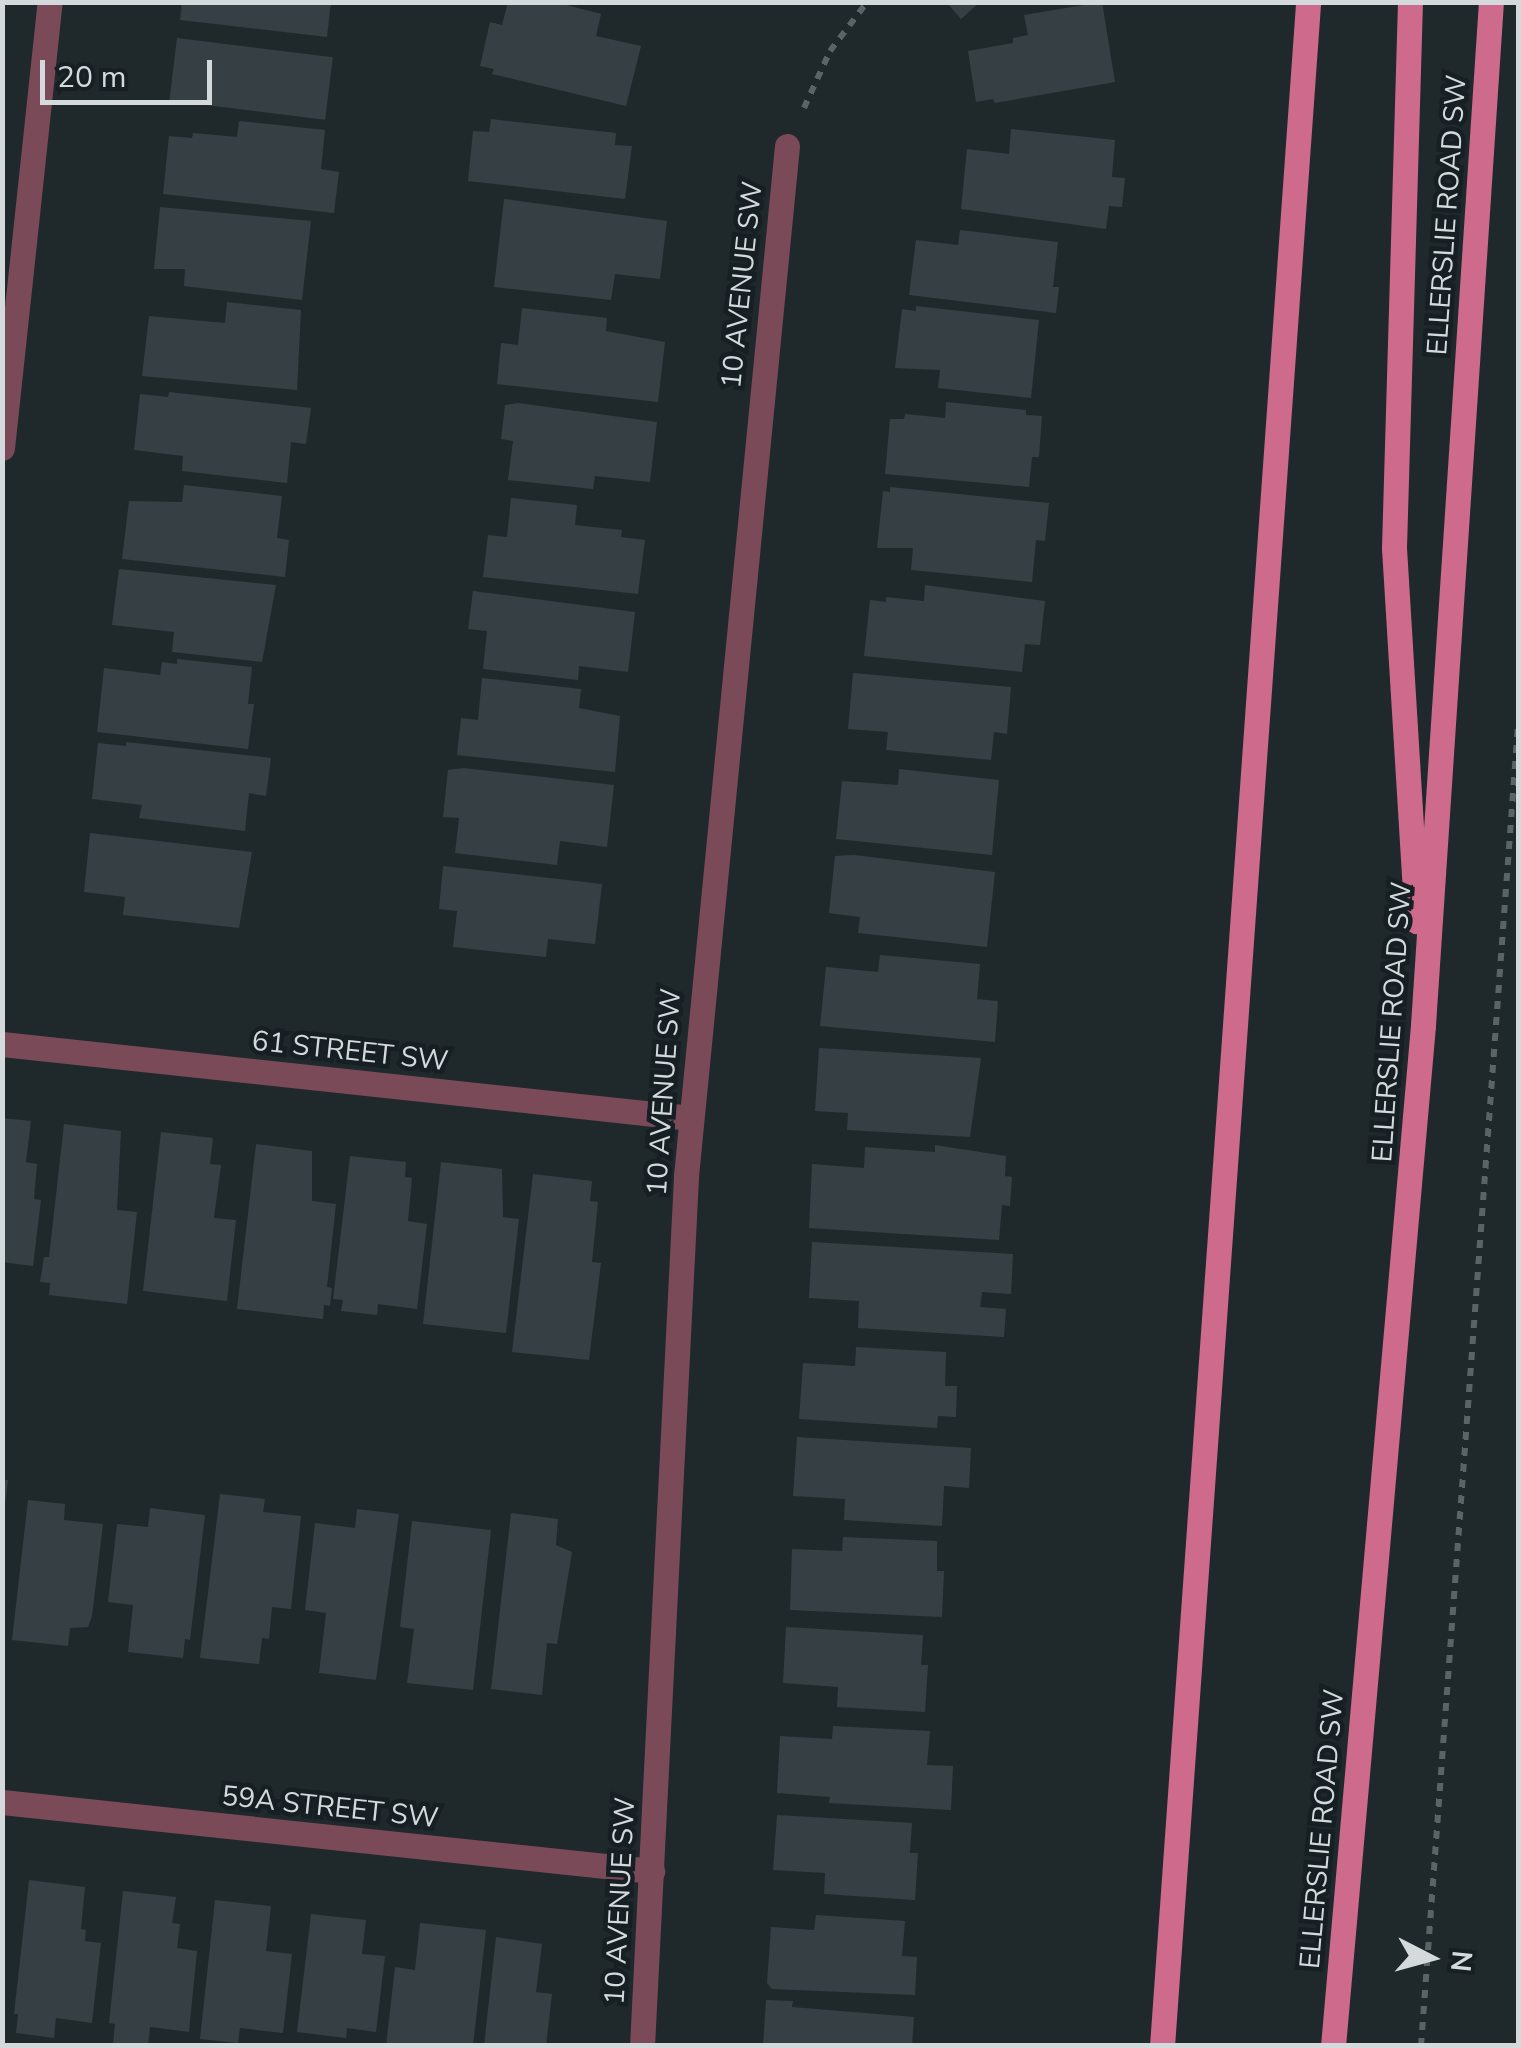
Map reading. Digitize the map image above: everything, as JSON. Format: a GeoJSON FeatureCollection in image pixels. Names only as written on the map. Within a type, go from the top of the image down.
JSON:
{"type":"FeatureCollection","features":[{"type":"Feature","properties":{"kind":"main road"},"geometry":{"type":"LineString","coordinates":[[1162,2046],[1308,2]]}},
{"type":"Feature","properties":{"kind":"main road"},"geometry":{"type":"LineString","coordinates":[[1410,2],[1394,548],[1423,1026]]}},
{"type":"Feature","properties":{"kind":"main road","name":"ELLERSLIE ROAD SW"},"geometry":{"type":"LineString","coordinates":[[1333,2046],[1423,1026],[1492,2]]}},
{"type":"Feature","properties":{"kind":"street"},"geometry":{"type":"LineString","coordinates":[[2,448],[50,2]]}},
{"type":"Feature","properties":{"kind":"street","name":"10 AVENUE SW"},"geometry":{"type":"LineString","coordinates":[[642,2046],[692,1118],[787,146]]}},
{"type":"Feature","properties":{"kind":"street","name":"61 STREET SW"},"geometry":{"type":"LineString","coordinates":[[2,1044],[692,1118]]}},
{"type":"Feature","properties":{"kind":"street","name":"59A STREET SW"},"geometry":{"type":"LineString","coordinates":[[2,1802],[652,1871]]}},
{"type":"Feature","properties":{"kind":"path"},"geometry":{"type":"LineString","coordinates":[[787,146],[830,52],[866,2]]}},
{"type":"Feature","properties":{"kind":"path"},"geometry":{"type":"LineString","coordinates":[[1421,2046],[1518,724]]}},
{"type":"Feature","properties":{"kind":"building"},"geometry":{"type":"Polygon","coordinates":[[[182,2],[331,2],[327,37],[180,20],[182,2]]]}},
{"type":"Feature","properties":{"kind":"building"},"geometry":{"type":"Polygon","coordinates":[[[508,2],[555,2],[601,14],[596,36],[641,46],[626,106],[492,74],[494,69],[480,66],[490,22],[502,25],[508,2]]]}},
{"type":"Feature","properties":{"kind":"building"},"geometry":{"type":"Polygon","coordinates":[[[946,2],[980,2],[961,19],[946,2]]]}},
{"type":"Feature","properties":{"kind":"building"},"geometry":{"type":"Polygon","coordinates":[[[1102,2],[1115,82],[995,103],[993,99],[976,102],[968,51],[1013,43],[1013,38],[1028,35],[1024,15],[1102,2]]]}},
{"type":"Feature","properties":{"kind":"building"},"geometry":{"type":"Polygon","coordinates":[[[177,38],[333,57],[325,120],[169,101],[177,38]]]}},
{"type":"Feature","properties":{"kind":"building"},"geometry":{"type":"Polygon","coordinates":[[[491,119],[616,133],[615,145],[632,146],[625,199],[468,181],[473,131],[489,132],[491,119]]]}},
{"type":"Feature","properties":{"kind":"building"},"geometry":{"type":"Polygon","coordinates":[[[239,121],[325,130],[321,169],[339,172],[334,213],[163,194],[169,136],[192,138],[193,133],[237,137],[239,121]]]}},
{"type":"Feature","properties":{"kind":"building"},"geometry":{"type":"Polygon","coordinates":[[[1011,129],[1115,140],[1112,177],[1125,178],[1122,207],[1109,206],[1106,229],[961,209],[967,149],[1009,154],[1011,129]]]}},
{"type":"Feature","properties":{"kind":"building"},"geometry":{"type":"Polygon","coordinates":[[[504,199],[667,221],[660,279],[615,274],[611,300],[494,287],[504,199]]]}},
{"type":"Feature","properties":{"kind":"building"},"geometry":{"type":"Polygon","coordinates":[[[160,207],[311,221],[302,300],[184,286],[185,269],[154,269],[160,207]]]}},
{"type":"Feature","properties":{"kind":"building"},"geometry":{"type":"Polygon","coordinates":[[[960,230],[1058,242],[1053,287],[1059,287],[1056,313],[909,295],[916,240],[958,245],[960,230]]]}},
{"type":"Feature","properties":{"kind":"building"},"geometry":{"type":"Polygon","coordinates":[[[227,302],[301,310],[297,390],[142,376],[149,316],[225,323],[227,302]]]}},
{"type":"Feature","properties":{"kind":"building"},"geometry":{"type":"Polygon","coordinates":[[[916,306],[1039,320],[1031,398],[938,388],[940,370],[895,368],[902,309],[916,311],[916,306]]]}},
{"type":"Feature","properties":{"kind":"building"},"geometry":{"type":"Polygon","coordinates":[[[522,308],[607,318],[606,331],[665,342],[658,402],[497,384],[501,343],[518,345],[522,308]]]}},
{"type":"Feature","properties":{"kind":"building"},"geometry":{"type":"Polygon","coordinates":[[[169,392],[311,408],[306,444],[291,442],[287,483],[182,471],[183,456],[134,450],[140,394],[168,397],[169,392]]]}},
{"type":"Feature","properties":{"kind":"building"},"geometry":{"type":"Polygon","coordinates":[[[946,402],[1026,410],[1026,415],[1042,416],[1039,457],[1032,457],[1029,487],[885,474],[890,419],[904,419],[905,414],[945,418],[946,402]]]}},
{"type":"Feature","properties":{"kind":"building"},"geometry":{"type":"Polygon","coordinates":[[[518,403],[657,422],[650,482],[595,476],[593,489],[508,480],[513,441],[501,439],[505,405],[518,403]]]}},
{"type":"Feature","properties":{"kind":"building"},"geometry":{"type":"Polygon","coordinates":[[[184,485],[282,496],[277,538],[289,540],[285,577],[122,559],[129,501],[182,502],[184,485]]]}},
{"type":"Feature","properties":{"kind":"building"},"geometry":{"type":"Polygon","coordinates":[[[890,487],[1049,503],[1045,541],[1036,540],[1032,582],[911,570],[913,548],[877,548],[883,491],[890,492],[890,487]]]}},
{"type":"Feature","properties":{"kind":"building"},"geometry":{"type":"Polygon","coordinates":[[[511,498],[577,505],[575,525],[622,530],[621,537],[645,540],[638,594],[483,577],[488,535],[507,537],[511,498]]]}},
{"type":"Feature","properties":{"kind":"building"},"geometry":{"type":"Polygon","coordinates":[[[119,569],[276,585],[262,662],[172,652],[174,632],[112,625],[119,569]]]}},
{"type":"Feature","properties":{"kind":"building"},"geometry":{"type":"Polygon","coordinates":[[[925,585],[1045,601],[1040,645],[1025,644],[1022,672],[864,656],[870,600],[886,602],[886,597],[924,601],[925,585]]]}},
{"type":"Feature","properties":{"kind":"building"},"geometry":{"type":"Polygon","coordinates":[[[473,591],[635,612],[628,672],[579,666],[578,680],[483,669],[487,631],[468,629],[473,591]]]}},
{"type":"Feature","properties":{"kind":"building"},"geometry":{"type":"Polygon","coordinates":[[[177,659],[252,667],[248,704],[254,704],[248,749],[97,732],[104,668],[160,675],[162,662],[177,664],[177,659]]]}},
{"type":"Feature","properties":{"kind":"building"},"geometry":{"type":"Polygon","coordinates":[[[853,673],[1011,687],[1007,734],[994,732],[991,760],[886,750],[888,732],[848,729],[853,673]]]}},
{"type":"Feature","properties":{"kind":"building"},"geometry":{"type":"Polygon","coordinates":[[[482,678],[581,689],[579,708],[620,716],[615,772],[457,755],[461,718],[478,720],[482,678]]]}},
{"type":"Feature","properties":{"kind":"building"},"geometry":{"type":"Polygon","coordinates":[[[126,742],[271,758],[266,796],[249,793],[245,831],[139,818],[142,805],[92,799],[98,743],[126,746],[126,742]]]}},
{"type":"Feature","properties":{"kind":"building"},"geometry":{"type":"Polygon","coordinates":[[[463,768],[614,785],[607,847],[560,841],[557,865],[455,853],[459,818],[443,817],[448,770],[463,768]]]}},
{"type":"Feature","properties":{"kind":"building"},"geometry":{"type":"Polygon","coordinates":[[[899,769],[999,780],[992,855],[836,839],[842,781],[898,785],[899,769]]]}},
{"type":"Feature","properties":{"kind":"building"},"geometry":{"type":"Polygon","coordinates":[[[90,833],[252,852],[239,928],[123,915],[125,897],[84,892],[90,833]]]}},
{"type":"Feature","properties":{"kind":"building"},"geometry":{"type":"Polygon","coordinates":[[[835,856],[995,872],[987,947],[858,933],[860,917],[829,913],[835,856]]]}},
{"type":"Feature","properties":{"kind":"building"},"geometry":{"type":"Polygon","coordinates":[[[443,866],[602,884],[595,944],[548,939],[546,957],[453,947],[457,911],[439,909],[443,866]]]}},
{"type":"Feature","properties":{"kind":"building"},"geometry":{"type":"Polygon","coordinates":[[[880,955],[980,964],[977,999],[998,1001],[995,1042],[820,1026],[826,967],[878,972],[880,955]]]}},
{"type":"Feature","properties":{"kind":"building"},"geometry":{"type":"Polygon","coordinates":[[[819,1048],[981,1058],[970,1137],[847,1130],[848,1113],[815,1111],[819,1048]]]}},
{"type":"Feature","properties":{"kind":"building"},"geometry":{"type":"Polygon","coordinates":[[[2,1118],[31,1121],[26,1162],[37,1164],[34,1199],[41,1200],[33,1266],[2,1262],[2,1118]]]}},
{"type":"Feature","properties":{"kind":"building"},"geometry":{"type":"Polygon","coordinates":[[[64,1124],[121,1131],[117,1210],[137,1212],[127,1304],[49,1295],[50,1283],[40,1282],[44,1257],[49,1257],[64,1124]]]}},
{"type":"Feature","properties":{"kind":"building"},"geometry":{"type":"Polygon","coordinates":[[[161,1132],[213,1138],[210,1164],[221,1165],[214,1218],[236,1220],[227,1301],[143,1291],[161,1132]]]}},
{"type":"Feature","properties":{"kind":"building"},"geometry":{"type":"Polygon","coordinates":[[[256,1144],[312,1151],[312,1201],[336,1204],[327,1287],[332,1288],[330,1306],[324,1305],[323,1319],[237,1309],[256,1144]]]}},
{"type":"Feature","properties":{"kind":"building"},"geometry":{"type":"Polygon","coordinates":[[[935,1145],[1006,1156],[1005,1176],[1012,1177],[1010,1206],[1002,1205],[999,1240],[809,1228],[812,1164],[864,1168],[865,1147],[935,1152],[935,1145]]]}},
{"type":"Feature","properties":{"kind":"building"},"geometry":{"type":"Polygon","coordinates":[[[350,1156],[406,1162],[405,1177],[412,1178],[408,1221],[427,1224],[417,1309],[378,1304],[377,1315],[341,1311],[343,1300],[333,1299],[350,1156]]]}},
{"type":"Feature","properties":{"kind":"building"},"geometry":{"type":"Polygon","coordinates":[[[441,1162],[502,1169],[503,1217],[519,1219],[506,1333],[423,1324],[441,1162]]]}},
{"type":"Feature","properties":{"kind":"building"},"geometry":{"type":"Polygon","coordinates":[[[533,1174],[592,1181],[590,1201],[598,1202],[592,1262],[601,1263],[589,1360],[512,1352],[533,1174]]]}},
{"type":"Feature","properties":{"kind":"building"},"geometry":{"type":"Polygon","coordinates":[[[812,1242],[1013,1254],[1011,1294],[982,1292],[980,1307],[1006,1309],[1004,1337],[858,1328],[859,1301],[809,1298],[812,1242]]]}},
{"type":"Feature","properties":{"kind":"building"},"geometry":{"type":"Polygon","coordinates":[[[856,1347],[946,1352],[945,1386],[957,1386],[956,1417],[938,1416],[937,1428],[799,1419],[803,1363],[855,1366],[856,1347]]]}},
{"type":"Feature","properties":{"kind":"building"},"geometry":{"type":"Polygon","coordinates":[[[797,1437],[971,1448],[969,1488],[944,1486],[942,1526],[844,1520],[845,1499],[793,1496],[797,1437]]]}},
{"type":"Feature","properties":{"kind":"building"},"geometry":{"type":"Polygon","coordinates":[[[2,1480],[8,1480],[5,1504],[2,1504],[2,1480]]]}},
{"type":"Feature","properties":{"kind":"building"},"geometry":{"type":"Polygon","coordinates":[[[220,1494],[265,1499],[263,1512],[301,1516],[291,1609],[272,1607],[269,1639],[262,1638],[259,1664],[200,1658],[220,1494]]]}},
{"type":"Feature","properties":{"kind":"building"},"geometry":{"type":"Polygon","coordinates":[[[28,1500],[65,1504],[64,1520],[103,1524],[92,1616],[88,1627],[70,1628],[68,1646],[12,1640],[28,1500]]]}},
{"type":"Feature","properties":{"kind":"building"},"geometry":{"type":"Polygon","coordinates":[[[150,1508],[205,1515],[190,1640],[185,1639],[183,1658],[128,1652],[133,1605],[108,1602],[117,1524],[148,1527],[150,1508]]]}},
{"type":"Feature","properties":{"kind":"building"},"geometry":{"type":"Polygon","coordinates":[[[357,1509],[399,1514],[376,1680],[319,1673],[326,1613],[305,1610],[315,1523],[355,1528],[357,1509]]]}},
{"type":"Feature","properties":{"kind":"building"},"geometry":{"type":"Polygon","coordinates":[[[511,1513],[558,1519],[556,1545],[572,1552],[557,1644],[547,1643],[542,1695],[491,1689],[511,1513]]]}},
{"type":"Feature","properties":{"kind":"building"},"geometry":{"type":"Polygon","coordinates":[[[412,1521],[491,1530],[473,1690],[407,1683],[414,1629],[400,1627],[412,1521]]]}},
{"type":"Feature","properties":{"kind":"building"},"geometry":{"type":"Polygon","coordinates":[[[843,1537],[937,1541],[937,1571],[944,1571],[942,1617],[790,1610],[792,1549],[842,1551],[843,1537]]]}},
{"type":"Feature","properties":{"kind":"building"},"geometry":{"type":"Polygon","coordinates":[[[786,1627],[923,1635],[921,1665],[928,1665],[925,1712],[837,1707],[838,1687],[783,1683],[786,1627]]]}},
{"type":"Feature","properties":{"kind":"building"},"geometry":{"type":"Polygon","coordinates":[[[833,1726],[930,1731],[927,1765],[953,1766],[951,1810],[829,1803],[830,1797],[777,1793],[780,1736],[832,1739],[833,1726]]]}},
{"type":"Feature","properties":{"kind":"building"},"geometry":{"type":"Polygon","coordinates":[[[777,1815],[912,1823],[910,1853],[918,1853],[915,1900],[824,1894],[825,1873],[773,1870],[777,1815]]]}},
{"type":"Feature","properties":{"kind":"building"},"geometry":{"type":"Polygon","coordinates":[[[29,1880],[85,1887],[81,1929],[86,1930],[85,1941],[101,1943],[92,2023],[56,2018],[54,2038],[16,2033],[18,2014],[14,2014],[29,1880]]]}},
{"type":"Feature","properties":{"kind":"building"},"geometry":{"type":"Polygon","coordinates":[[[123,1891],[176,1897],[172,1923],[180,1924],[177,1948],[197,1951],[189,2032],[150,2027],[148,2046],[113,2044],[115,2024],[109,2023],[123,1891]]]}},
{"type":"Feature","properties":{"kind":"building"},"geometry":{"type":"Polygon","coordinates":[[[215,1900],[271,1906],[266,1951],[292,1954],[283,2033],[240,2028],[238,2043],[200,2039],[215,1900]]]}},
{"type":"Feature","properties":{"kind":"building"},"geometry":{"type":"Polygon","coordinates":[[[311,1914],[366,1920],[362,1954],[385,1956],[376,2032],[347,2028],[346,2038],[297,2032],[311,1914]]]}},
{"type":"Feature","properties":{"kind":"building"},"geometry":{"type":"Polygon","coordinates":[[[816,1915],[905,1921],[902,1956],[917,1957],[915,1995],[772,1989],[767,1983],[771,1927],[814,1930],[816,1915]]]}},
{"type":"Feature","properties":{"kind":"building"},"geometry":{"type":"Polygon","coordinates":[[[420,1923],[486,1930],[473,2046],[386,2046],[395,1967],[415,1970],[420,1923]]]}},
{"type":"Feature","properties":{"kind":"building"},"geometry":{"type":"Polygon","coordinates":[[[496,1937],[542,1944],[536,1992],[552,1994],[546,2046],[484,2046],[496,1937]]]}},
{"type":"Feature","properties":{"kind":"building"},"geometry":{"type":"Polygon","coordinates":[[[766,2000],[793,2001],[792,2007],[914,2017],[912,2046],[763,2046],[766,2000]]]}}]}
